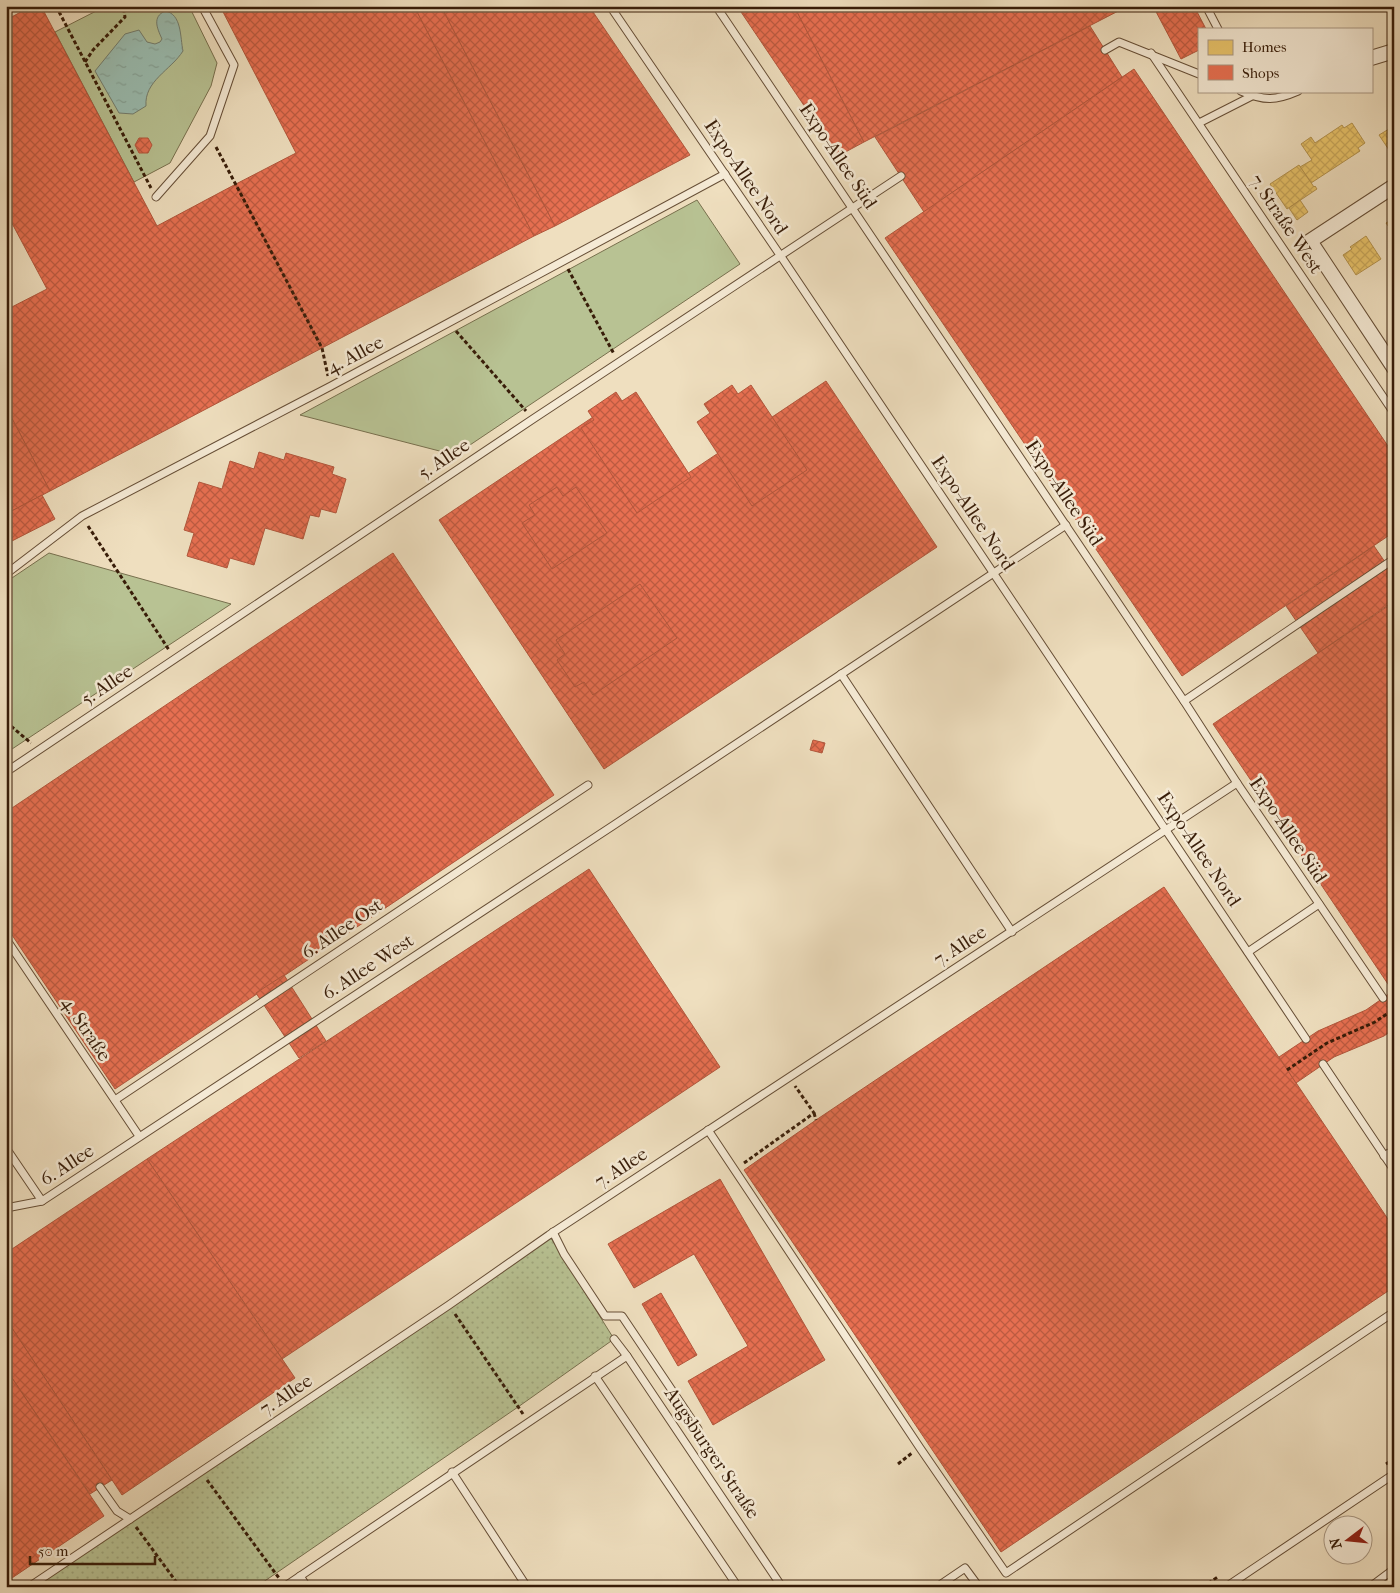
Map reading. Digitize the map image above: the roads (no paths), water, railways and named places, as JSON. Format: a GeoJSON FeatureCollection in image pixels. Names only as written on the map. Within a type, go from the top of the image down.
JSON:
{"type":"FeatureCollection","features":[{"type":"Feature","properties":{"kind":"street"},"geometry":{"type":"LineString","coordinates":[[1372,58],[1394,51]]}},
{"type":"Feature","properties":{"kind":"street"},"geometry":{"type":"LineString","coordinates":[[1394,186],[1310,241],[1394,368]]}},
{"type":"Feature","properties":{"kind":"lane"},"geometry":{"type":"LineString","coordinates":[[156,197],[210,136],[234,65],[202,6]]}},
{"type":"Feature","properties":{"kind":"lane","name":"Expo-Allee Nord"},"geometry":{"type":"LineString","coordinates":[[610,6],[780,255],[1306,1039]]}},
{"type":"Feature","properties":{"kind":"lane","name":"Expo-Allee Süd"},"geometry":{"type":"LineString","coordinates":[[716,6],[853,207],[1237,783],[1383,998]]}},
{"type":"Feature","properties":{"kind":"lane"},"geometry":{"type":"LineString","coordinates":[[1206,6],[1217,28]]}},
{"type":"Feature","properties":{"kind":"lane"},"geometry":{"type":"LineString","coordinates":[[1105,50],[1119,42],[1151,53],[1198,74]]}},
{"type":"Feature","properties":{"kind":"lane","name":"7. Straße West"},"geometry":{"type":"LineString","coordinates":[[1151,53],[1394,413]]}},
{"type":"Feature","properties":{"kind":"lane"},"geometry":{"type":"LineString","coordinates":[[1199,123],[1251,94],[1267,100],[1283,98],[1296,92]]}},
{"type":"Feature","properties":{"kind":"lane","name":"4. Allee"},"geometry":{"type":"LineString","coordinates":[[6,574],[82,516],[331,386],[725,174]]}},
{"type":"Feature","properties":{"kind":"lane","name":"5. Allee"},"geometry":{"type":"LineString","coordinates":[[6,772],[533,419],[901,176]]}},
{"type":"Feature","properties":{"kind":"lane","name":"6. Allee West"},"geometry":{"type":"LineString","coordinates":[[140,1136],[1066,525]]}},
{"type":"Feature","properties":{"kind":"lane"},"geometry":{"type":"LineString","coordinates":[[1184,701],[1394,559]]}},
{"type":"Feature","properties":{"kind":"lane"},"geometry":{"type":"LineString","coordinates":[[841,674],[1012,932]]}},
{"type":"Feature","properties":{"kind":"lane","name":"7. Allee"},"geometry":{"type":"LineString","coordinates":[[29,1587],[449,1305],[553,1232],[1237,783]]}},
{"type":"Feature","properties":{"kind":"lane","name":"6. Allee Ost"},"geometry":{"type":"LineString","coordinates":[[115,1100],[588,785]]}},
{"type":"Feature","properties":{"kind":"lane"},"geometry":{"type":"LineString","coordinates":[[1248,952],[1319,904]]}},
{"type":"Feature","properties":{"kind":"lane","name":"4. Straße"},"geometry":{"type":"LineString","coordinates":[[6,939],[140,1136]]}},
{"type":"Feature","properties":{"kind":"lane"},"geometry":{"type":"LineString","coordinates":[[1323,1064],[1394,1170]]}},
{"type":"Feature","properties":{"kind":"lane"},"geometry":{"type":"LineString","coordinates":[[708,1130],[920,1448],[1006,1573],[1394,1312]]}},
{"type":"Feature","properties":{"kind":"lane","name":"6. Allee"},"geometry":{"type":"LineString","coordinates":[[6,1208],[42,1201],[140,1136]]}},
{"type":"Feature","properties":{"kind":"lane"},"geometry":{"type":"LineString","coordinates":[[6,1148],[42,1201]]}},
{"type":"Feature","properties":{"kind":"lane"},"geometry":{"type":"LineString","coordinates":[[1384,1156],[1394,1150]]}},
{"type":"Feature","properties":{"kind":"lane"},"geometry":{"type":"LineString","coordinates":[[553,1232],[564,1254],[605,1316],[622,1316],[698,1429]]}},
{"type":"Feature","properties":{"kind":"lane","name":"Augsburger Straße"},"geometry":{"type":"LineString","coordinates":[[614,1339],[782,1587]]}},
{"type":"Feature","properties":{"kind":"lane"},"geometry":{"type":"LineString","coordinates":[[285,1586],[627,1356]]}},
{"type":"Feature","properties":{"kind":"lane"},"geometry":{"type":"LineString","coordinates":[[595,1376],[738,1587]]}},
{"type":"Feature","properties":{"kind":"lane"},"geometry":{"type":"LineString","coordinates":[[452,1472],[528,1587]]}},
{"type":"Feature","properties":{"kind":"lane"},"geometry":{"type":"LineString","coordinates":[[1226,1587],[1394,1474]]}},
{"type":"Feature","properties":{"kind":"lane"},"geometry":{"type":"LineString","coordinates":[[100,1487],[117,1511],[130,1519]]}},
{"type":"Feature","properties":{"kind":"lane"},"geometry":{"type":"LineString","coordinates":[[937,1587],[965,1568],[978,1587]]}},
{"type":"Feature","properties":{"kind":"lane"},"geometry":{"type":"LineString","coordinates":[[1370,1587],[1394,1569]]}},
{"type":"Feature","properties":{"kind":"lane"},"geometry":{"type":"LineString","coordinates":[[300,1576],[308,1587]]}},
{"type":"Feature","properties":{"kind":"water"},"geometry":{"type":"Polygon","coordinates":[[[165,11],[171,13],[177,21],[183,51],[159,76],[149,90],[146,106],[133,114],[119,113],[95,71],[125,34],[139,30],[147,42],[155,44],[160,42],[162,39],[157,27],[157,20],[158,16],[165,11]]]}}]}
